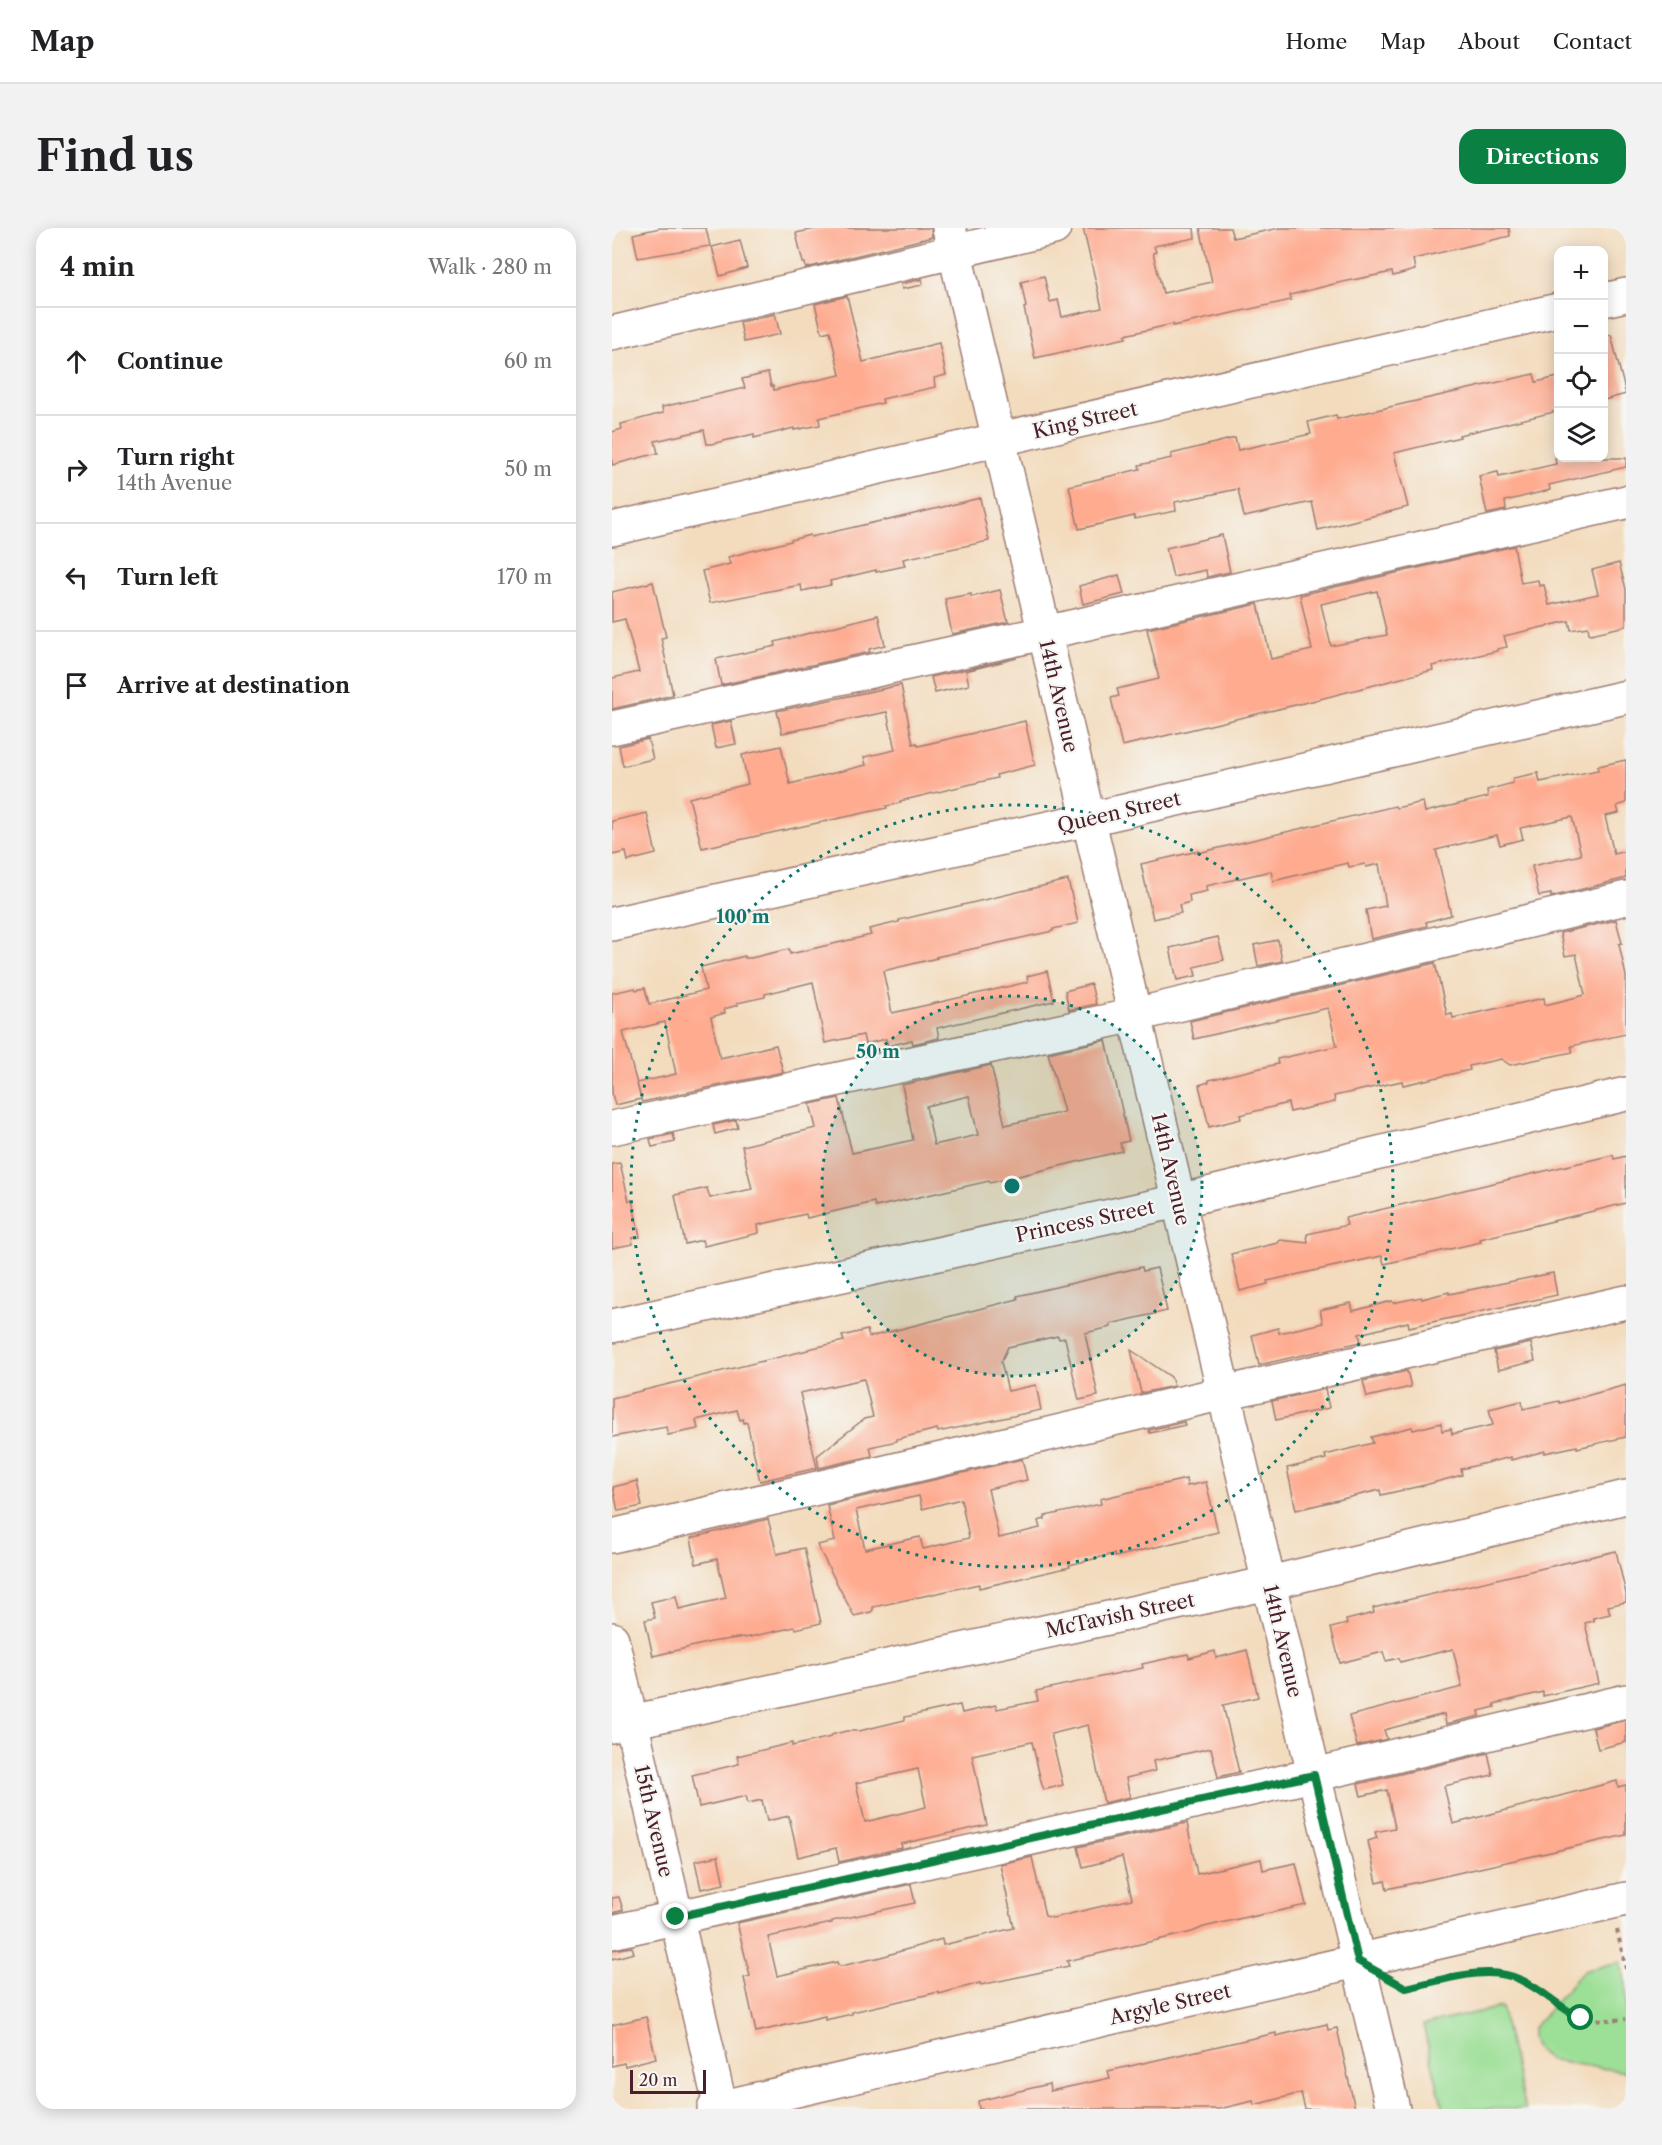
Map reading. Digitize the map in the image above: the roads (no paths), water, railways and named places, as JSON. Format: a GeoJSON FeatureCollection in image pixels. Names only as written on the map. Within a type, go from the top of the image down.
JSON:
{"type":"FeatureCollection","features":[{"type":"Feature","properties":{"kind":"street"},"geometry":{"type":"LineString","coordinates":[[612,333],[952,240],[1054,228]]}},
{"type":"Feature","properties":{"kind":"street","name":"14th Avenue"},"geometry":{"type":"LineString","coordinates":[[952,240],[1393,2109]]}},
{"type":"Feature","properties":{"kind":"street"},"geometry":{"type":"LineString","coordinates":[[1608,299],[1626,295]]}},
{"type":"Feature","properties":{"kind":"street","name":"King Street"},"geometry":{"type":"LineString","coordinates":[[612,529],[1554,311]]}},
{"type":"Feature","properties":{"kind":"street"},"geometry":{"type":"LineString","coordinates":[[612,728],[1626,502]]}},
{"type":"Feature","properties":{"kind":"street","name":"Queen Street"},"geometry":{"type":"LineString","coordinates":[[612,924],[1626,697]]}},
{"type":"Feature","properties":{"kind":"street"},"geometry":{"type":"LineString","coordinates":[[612,1128],[1135,1015],[1626,898]]}},
{"type":"Feature","properties":{"kind":"street","name":"Princess Street"},"geometry":{"type":"LineString","coordinates":[[612,1326],[1178,1201],[1626,1094]]}},
{"type":"Feature","properties":{"kind":"street"},"geometry":{"type":"LineString","coordinates":[[612,1536],[1626,1302]]}},
{"type":"Feature","properties":{"kind":"street","name":"McTavish Street"},"geometry":{"type":"LineString","coordinates":[[622,1724],[1269,1583],[1626,1497]]}},
{"type":"Feature","properties":{"kind":"street","name":"15th Avenue"},"geometry":{"type":"LineString","coordinates":[[612,1639],[622,1724],[676,1917],[719,2108]]}},
{"type":"Feature","properties":{"kind":"street"},"geometry":{"type":"LineString","coordinates":[[612,1932],[1314,1775],[1626,1701]]}},
{"type":"Feature","properties":{"kind":"street","name":"Argyle Street"},"geometry":{"type":"LineString","coordinates":[[719,2108],[1618,1901]]}}]}
